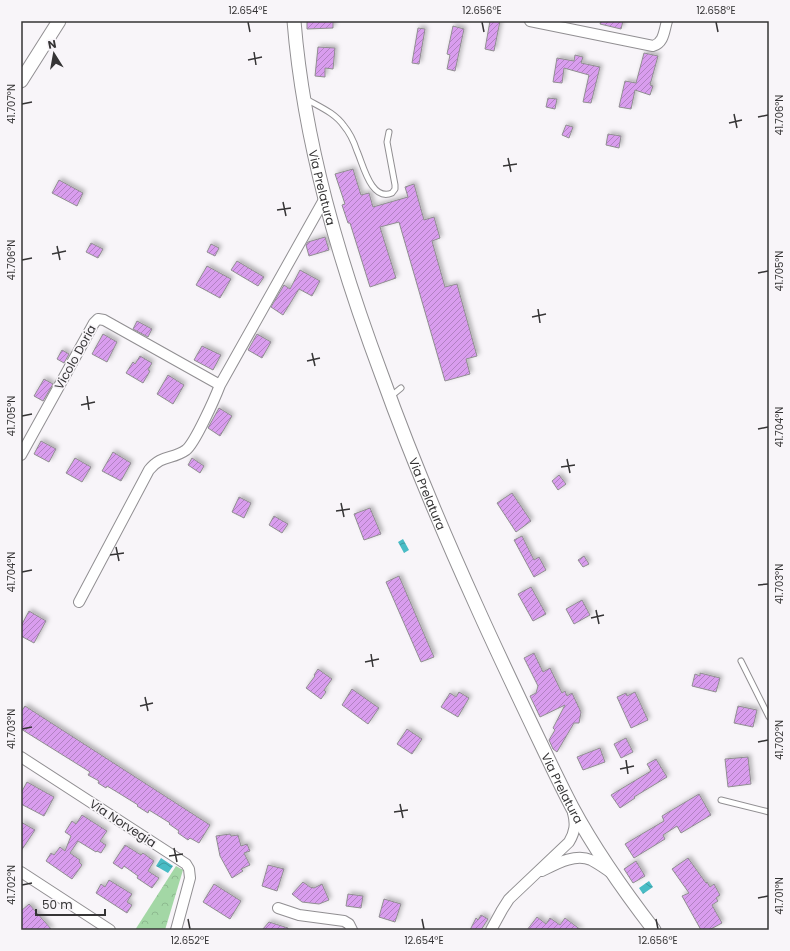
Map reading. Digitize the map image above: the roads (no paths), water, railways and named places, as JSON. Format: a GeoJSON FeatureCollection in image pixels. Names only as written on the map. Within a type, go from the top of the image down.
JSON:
{"type":"FeatureCollection","features":[{"type":"Feature","properties":{"kind":"street"},"geometry":{"type":"LineString","coordinates":[[21,81],[59,21]]}},
{"type":"Feature","properties":{"kind":"street","name":"Via Prelatura"},"geometry":{"type":"LineString","coordinates":[[294,21],[304,98],[324,198],[349,286],[390,398],[441,526],[502,662],[572,807],[613,874],[654,930]]}},
{"type":"Feature","properties":{"kind":"street"},"geometry":{"type":"LineString","coordinates":[[530,21],[653,46],[661,41],[667,21]]}},
{"type":"Feature","properties":{"kind":"street"},"geometry":{"type":"LineString","coordinates":[[79,602],[149,470],[156,462],[181,452],[189,447],[213,403],[220,385],[324,198]]}},
{"type":"Feature","properties":{"kind":"street","name":"Vicolo Doria"},"geometry":{"type":"LineString","coordinates":[[21,455],[94,323],[98,319],[104,320],[220,385]]}},
{"type":"Feature","properties":{"kind":"street","name":"Via Norvegia"},"geometry":{"type":"LineString","coordinates":[[21,757],[186,864],[189,869],[190,878],[176,930]]}},
{"type":"Feature","properties":{"kind":"street"},"geometry":{"type":"LineString","coordinates":[[491,930],[504,906],[562,849],[571,838],[575,825],[572,807]]}},
{"type":"Feature","properties":{"kind":"street"},"geometry":{"type":"LineString","coordinates":[[535,875],[567,860],[582,858],[594,861],[613,874]]}},
{"type":"Feature","properties":{"kind":"street"},"geometry":{"type":"LineString","coordinates":[[21,872],[110,930]]}},
{"type":"Feature","properties":{"kind":"street"},"geometry":{"type":"LineString","coordinates":[[278,908],[299,915],[344,921],[349,924],[352,930]]}},
{"type":"Feature","properties":{"kind":"lane"},"geometry":{"type":"LineString","coordinates":[[304,98],[332,114],[344,125],[353,140],[372,186],[380,193],[386,195],[392,194],[395,185],[387,142],[389,132]]}},
{"type":"Feature","properties":{"kind":"lane"},"geometry":{"type":"LineString","coordinates":[[390,398],[401,388]]}},
{"type":"Feature","properties":{"kind":"lane"},"geometry":{"type":"LineString","coordinates":[[741,661],[769,716]]}},
{"type":"Feature","properties":{"kind":"lane"},"geometry":{"type":"LineString","coordinates":[[721,800],[769,812]]}},
{"type":"Feature","properties":{"kind":"water"},"geometry":{"type":"Polygon","coordinates":[[[403,539],[409,550],[404,553],[398,542],[403,539]]]}},
{"type":"Feature","properties":{"kind":"water"},"geometry":{"type":"Polygon","coordinates":[[[161,858],[173,866],[168,873],[156,866],[161,858]]]}},
{"type":"Feature","properties":{"kind":"water"},"geometry":{"type":"Polygon","coordinates":[[[649,881],[653,887],[643,894],[639,888],[649,881]]]}}]}
